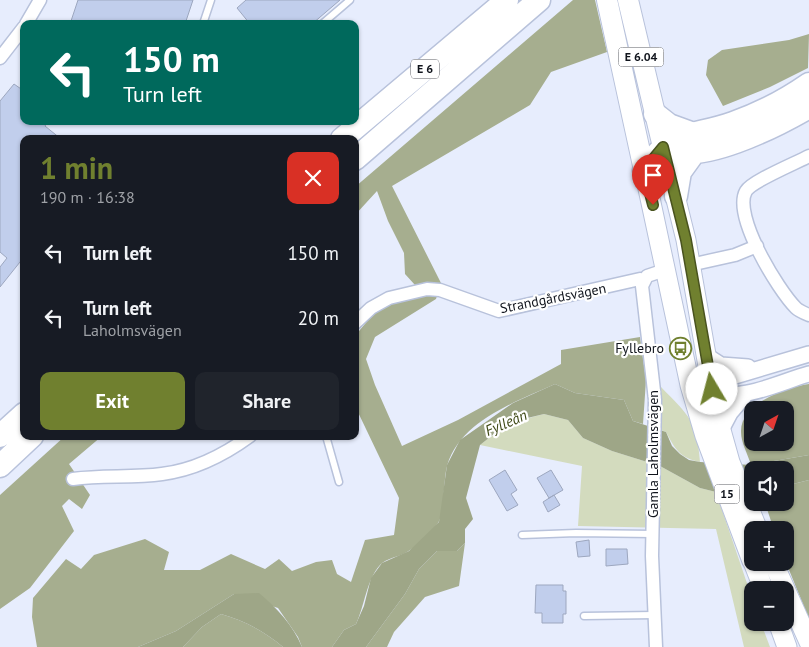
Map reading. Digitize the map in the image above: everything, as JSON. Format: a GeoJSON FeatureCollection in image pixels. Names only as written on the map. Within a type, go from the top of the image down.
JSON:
{"type":"FeatureCollection","features":[{"type":"Feature","properties":{"kind":"highway","name":"E 6"},"geometry":{"type":"LineString","coordinates":[[359,125],[507,0]]}},
{"type":"Feature","properties":{"kind":"highway","name":"E 6"},"geometry":{"type":"LineString","coordinates":[[359,156],[539,0]]}},
{"type":"Feature","properties":{"kind":"highway"},"geometry":{"type":"LineString","coordinates":[[504,30],[525,23],[552,0]]}},
{"type":"Feature","properties":{"kind":"highway","name":"E 6.04"},"geometry":{"type":"LineString","coordinates":[[607,0],[644,170]]}},
{"type":"Feature","properties":{"kind":"highway","name":"E 6.04"},"geometry":{"type":"LineString","coordinates":[[628,0],[663,147]]}},
{"type":"Feature","properties":{"kind":"highway"},"geometry":{"type":"LineString","coordinates":[[635,130],[650,142],[672,152],[788,98],[809,84]]}},
{"type":"Feature","properties":{"kind":"highway"},"geometry":{"type":"LineString","coordinates":[[655,114],[692,144],[768,130],[809,108]]}},
{"type":"Feature","properties":{"kind":"highway","name":"E 6"},"geometry":{"type":"LineString","coordinates":[[347,135],[359,125]]}},
{"type":"Feature","properties":{"kind":"highway"},"geometry":{"type":"LineString","coordinates":[[676,196],[680,172],[692,144]]}},
{"type":"Feature","properties":{"kind":"highway"},"geometry":{"type":"LineString","coordinates":[[644,170],[663,147]]}},
{"type":"Feature","properties":{"kind":"highway"},"geometry":{"type":"LineString","coordinates":[[0,436],[20,418]]}},
{"type":"Feature","properties":{"kind":"highway"},"geometry":{"type":"LineString","coordinates":[[0,466],[28,440]]}},
{"type":"Feature","properties":{"kind":"main road","name":"15"},"geometry":{"type":"LineString","coordinates":[[663,147],[676,196],[697,295],[712,389],[713,433],[744,535]]}},
{"type":"Feature","properties":{"kind":"main road","name":"15"},"geometry":{"type":"LineString","coordinates":[[644,170],[682,356],[697,409],[730,462],[754,521]]}},
{"type":"Feature","properties":{"kind":"main road","name":"15"},"geometry":{"type":"LineString","coordinates":[[682,356],[699,379],[712,389]]}},
{"type":"Feature","properties":{"kind":"main road"},"geometry":{"type":"LineString","coordinates":[[777,571],[809,642]]}},
{"type":"Feature","properties":{"kind":"main road"},"geometry":{"type":"LineString","coordinates":[[782,631],[788,647]]}},
{"type":"Feature","properties":{"kind":"street"},"geometry":{"type":"LineString","coordinates":[[28,20],[40,0]]}},
{"type":"Feature","properties":{"kind":"street"},"geometry":{"type":"LineString","coordinates":[[0,58],[20,32]]}},
{"type":"Feature","properties":{"kind":"street"},"geometry":{"type":"LineString","coordinates":[[809,156],[754,183],[746,191],[743,209],[757,246],[785,295],[797,309],[809,315]]}},
{"type":"Feature","properties":{"kind":"street"},"geometry":{"type":"LineString","coordinates":[[699,263],[735,255],[757,246]]}},
{"type":"Feature","properties":{"kind":"street"},"geometry":{"type":"LineString","coordinates":[[643,281],[647,276],[659,272]]}},
{"type":"Feature","properties":{"kind":"street","name":"Strandgårdsvägen"},"geometry":{"type":"LineString","coordinates":[[359,320],[371,308],[389,298],[427,289],[440,290],[499,311],[640,280],[643,281]]}},
{"type":"Feature","properties":{"kind":"street","name":"Gamla Laholmsvägen"},"geometry":{"type":"LineString","coordinates":[[643,281],[642,295],[653,373],[655,418],[652,472],[656,647]]}},
{"type":"Feature","properties":{"kind":"street"},"geometry":{"type":"LineString","coordinates":[[697,409],[712,389],[728,378],[809,354]]}},
{"type":"Feature","properties":{"kind":"street"},"geometry":{"type":"LineString","coordinates":[[707,356],[728,367],[764,366]]}},
{"type":"Feature","properties":{"kind":"street"},"geometry":{"type":"LineString","coordinates":[[712,389],[724,395],[746,394],[809,374]]}},
{"type":"Feature","properties":{"kind":"street"},"geometry":{"type":"LineString","coordinates":[[713,433],[746,394]]}},
{"type":"Feature","properties":{"kind":"street"},"geometry":{"type":"LineString","coordinates":[[73,479],[163,474],[188,468],[233,449],[245,440]]}},
{"type":"Feature","properties":{"kind":"lane"},"geometry":{"type":"LineString","coordinates":[[204,20],[211,0]]}},
{"type":"Feature","properties":{"kind":"lane"},"geometry":{"type":"LineString","coordinates":[[327,20],[350,0]]}},
{"type":"Feature","properties":{"kind":"lane"},"geometry":{"type":"LineString","coordinates":[[327,440],[339,482]]}},
{"type":"Feature","properties":{"kind":"lane"},"geometry":{"type":"LineString","coordinates":[[522,535],[576,533],[653,534]]}},
{"type":"Feature","properties":{"kind":"lane"},"geometry":{"type":"LineString","coordinates":[[584,616],[655,615]]}},
{"type":"Feature","properties":{"kind":"shaded area"},"geometry":{"type":"Polygon","coordinates":[[[573,0],[595,0],[607,52],[551,72],[530,105],[392,186],[441,283],[436,299],[375,337],[366,359],[375,385],[402,446],[458,420],[561,364],[561,350],[640,337],[646,380],[643,424],[633,421],[624,400],[575,393],[555,384],[522,398],[489,416],[461,440],[452,454],[446,471],[442,507],[438,523],[428,535],[411,549],[380,565],[372,578],[356,624],[344,630],[332,647],[302,647],[298,637],[278,608],[234,594],[176,631],[138,647],[37,647],[32,617],[33,598],[66,559],[81,569],[94,555],[145,539],[169,552],[164,570],[200,570],[231,554],[265,569],[279,559],[292,571],[316,562],[332,560],[337,574],[351,582],[365,540],[394,535],[399,498],[359,414],[359,331],[373,314],[394,301],[425,296],[405,274],[404,253],[388,221],[377,191],[359,211],[359,184],[573,0]]]}},
{"type":"Feature","properties":{"kind":"shaded area"},"geometry":{"type":"Polygon","coordinates":[[[809,34],[808,68],[770,87],[723,106],[706,75],[708,60],[722,50],[789,40],[809,34]]]}},
{"type":"Feature","properties":{"kind":"shaded area"},"geometry":{"type":"Polygon","coordinates":[[[809,384],[809,455],[774,461],[749,461],[746,451],[794,451],[794,401],[763,401],[789,389],[809,384]]]}},
{"type":"Feature","properties":{"kind":"shaded area"},"geometry":{"type":"Polygon","coordinates":[[[661,387],[685,412],[694,427],[700,462],[688,458],[679,452],[666,432],[661,430],[661,387]]]}},
{"type":"Feature","properties":{"kind":"shaded area"},"geometry":{"type":"Polygon","coordinates":[[[544,414],[568,420],[583,438],[612,451],[660,466],[700,488],[716,492],[746,581],[744,581],[744,631],[764,631],[770,647],[744,647],[716,529],[578,526],[582,466],[480,445],[510,425],[544,414]]]}},
{"type":"Feature","properties":{"kind":"shaded area"},"geometry":{"type":"Polygon","coordinates":[[[744,420],[744,447],[741,436],[744,420]]]}},
{"type":"Feature","properties":{"kind":"shaded area"},"geometry":{"type":"Polygon","coordinates":[[[61,440],[97,440],[69,464],[90,495],[82,509],[69,499],[62,506],[74,531],[30,588],[0,609],[0,495],[61,440]]]}},
{"type":"Feature","properties":{"kind":"shaded area"},"geometry":{"type":"Polygon","coordinates":[[[809,480],[809,619],[789,571],[794,571],[794,521],[771,521],[768,511],[794,511],[794,484],[809,480]]]}},
{"type":"Feature","properties":{"kind":"shaded area"},"geometry":{"type":"Polygon","coordinates":[[[465,543],[459,586],[425,597],[394,632],[387,647],[366,647],[405,594],[419,569],[437,551],[457,551],[465,543]]]}},
{"type":"Feature","properties":{"kind":"shaded area"},"geometry":{"type":"Polygon","coordinates":[[[221,614],[254,627],[283,647],[183,647],[202,627],[221,614]]]}},
{"type":"Feature","properties":{"kind":"water","name":"Fylleån"},"geometry":{"type":"Polygon","coordinates":[[[555,384],[575,393],[624,400],[633,421],[666,432],[672,446],[689,460],[744,465],[744,492],[716,492],[700,488],[660,466],[612,451],[583,438],[568,420],[544,414],[519,420],[495,433],[480,445],[466,498],[473,519],[465,529],[465,543],[457,551],[437,551],[419,569],[405,594],[366,647],[332,647],[344,630],[356,624],[364,606],[371,578],[382,563],[409,551],[439,522],[447,465],[460,440],[513,403],[555,384]]]}},
{"type":"Feature","properties":{"kind":"water"},"geometry":{"type":"Polygon","coordinates":[[[809,455],[809,480],[794,484],[794,461],[774,461],[809,455]]]}},
{"type":"Feature","properties":{"kind":"water"},"geometry":{"type":"Polygon","coordinates":[[[259,593],[284,617],[302,647],[283,647],[254,627],[221,614],[202,627],[183,647],[138,647],[176,631],[234,594],[259,593]]]}},
{"type":"Feature","properties":{"kind":"building"},"geometry":{"type":"Polygon","coordinates":[[[78,0],[193,0],[186,20],[71,20],[78,0]]]}},
{"type":"Feature","properties":{"kind":"building"},"geometry":{"type":"Polygon","coordinates":[[[246,0],[340,0],[317,20],[247,20],[237,8],[246,0]]]}},
{"type":"Feature","properties":{"kind":"building"},"geometry":{"type":"Polygon","coordinates":[[[14,84],[20,88],[20,125],[46,125],[56,135],[20,135],[20,262],[0,287],[0,267],[7,258],[0,252],[0,101],[14,84]]]}},
{"type":"Feature","properties":{"kind":"building"},"geometry":{"type":"Polygon","coordinates":[[[505,470],[517,490],[511,494],[518,505],[507,511],[489,480],[505,470]]]}},
{"type":"Feature","properties":{"kind":"building"},"geometry":{"type":"Polygon","coordinates":[[[551,470],[563,490],[549,498],[537,478],[551,470]]]}},
{"type":"Feature","properties":{"kind":"building"},"geometry":{"type":"Polygon","coordinates":[[[554,495],[560,505],[548,512],[543,502],[554,495]]]}},
{"type":"Feature","properties":{"kind":"building"},"geometry":{"type":"Polygon","coordinates":[[[589,540],[590,556],[578,557],[576,542],[589,540]]]}},
{"type":"Feature","properties":{"kind":"building"},"geometry":{"type":"Polygon","coordinates":[[[606,549],[627,549],[628,564],[606,566],[606,549]]]}},
{"type":"Feature","properties":{"kind":"building"},"geometry":{"type":"Polygon","coordinates":[[[536,585],[563,585],[563,591],[566,591],[566,614],[563,614],[563,623],[542,623],[542,613],[535,613],[536,585]]]}},
{"type":"Feature","properties":{"kind":"place","name":"Fyllebro"},"geometry":{"type":"Point","coordinates":[680,348]}},
{"type":"Feature","properties":{"kind":"route"},"geometry":{"type":"LineString","coordinates":[[653,205],[644,170],[654,155],[663,147],[686,240],[712,389]]}}]}
